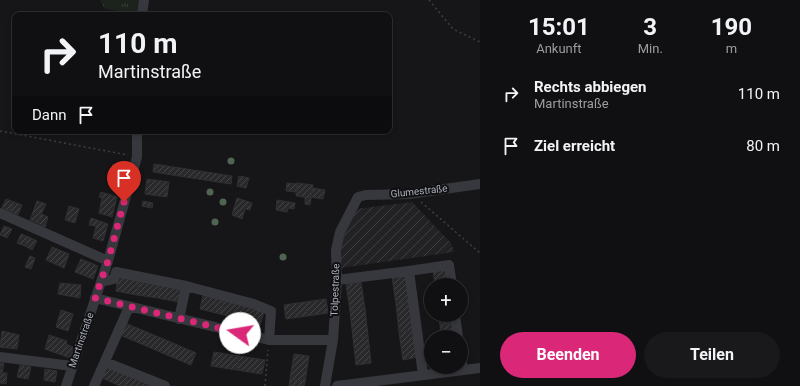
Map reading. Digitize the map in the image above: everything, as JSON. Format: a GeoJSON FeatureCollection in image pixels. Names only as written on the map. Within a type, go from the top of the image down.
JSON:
{"type":"FeatureCollection","features":[{"type":"Feature","properties":{"kind":"street"},"geometry":{"type":"LineString","coordinates":[[142,12],[144,0]]}},
{"type":"Feature","properties":{"kind":"street","name":"Martinstraße"},"geometry":{"type":"LineString","coordinates":[[66,386],[108,261],[137,157],[137,134]]}},
{"type":"Feature","properties":{"kind":"street","name":"Glumestraße"},"geometry":{"type":"LineString","coordinates":[[358,197],[366,195],[409,194],[480,184]]}},
{"type":"Feature","properties":{"kind":"street","name":"Tölpestraße"},"geometry":{"type":"LineString","coordinates":[[325,386],[333,340],[337,280],[336,250],[340,232],[358,197]]}},
{"type":"Feature","properties":{"kind":"street"},"geometry":{"type":"LineString","coordinates":[[0,213],[108,261]]}},
{"type":"Feature","properties":{"kind":"street"},"geometry":{"type":"LineString","coordinates":[[337,280],[449,265],[451,278]]}},
{"type":"Feature","properties":{"kind":"street"},"geometry":{"type":"LineString","coordinates":[[409,271],[423,375]]}},
{"type":"Feature","properties":{"kind":"street"},"geometry":{"type":"LineString","coordinates":[[101,282],[114,279],[116,272],[152,278],[254,304],[271,311],[269,340]]}},
{"type":"Feature","properties":{"kind":"street"},"geometry":{"type":"LineString","coordinates":[[179,319],[186,286]]}},
{"type":"Feature","properties":{"kind":"street"},"geometry":{"type":"LineString","coordinates":[[95,298],[269,340],[333,340]]}},
{"type":"Feature","properties":{"kind":"street"},"geometry":{"type":"LineString","coordinates":[[94,386],[130,306]]}},
{"type":"Feature","properties":{"kind":"street"},"geometry":{"type":"LineString","coordinates":[[0,357],[72,366]]}},
{"type":"Feature","properties":{"kind":"street"},"geometry":{"type":"LineString","coordinates":[[106,362],[165,386]]}},
{"type":"Feature","properties":{"kind":"street"},"geometry":{"type":"LineString","coordinates":[[468,369],[480,368]]}},
{"type":"Feature","properties":{"kind":"street"},"geometry":{"type":"LineString","coordinates":[[337,386],[431,374]]}},
{"type":"Feature","properties":{"kind":"path"},"geometry":{"type":"LineString","coordinates":[[429,0],[453,29],[480,42]]}},
{"type":"Feature","properties":{"kind":"path"},"geometry":{"type":"LineString","coordinates":[[0,131],[12,133]]}},
{"type":"Feature","properties":{"kind":"path"},"geometry":{"type":"LineString","coordinates":[[16,134],[137,157]]}},
{"type":"Feature","properties":{"kind":"path"},"geometry":{"type":"LineString","coordinates":[[409,194],[421,202],[480,253]]}},
{"type":"Feature","properties":{"kind":"path"},"geometry":{"type":"LineString","coordinates":[[265,386],[269,340]]}},
{"type":"Feature","properties":{"kind":"shaded area"},"geometry":{"type":"Polygon","coordinates":[[[412,202],[451,243],[454,252],[341,268],[339,245],[355,209],[412,202]]]}},
{"type":"Feature","properties":{"kind":"green space"},"geometry":{"type":"Polygon","coordinates":[[[100,0],[147,0],[145,12],[125,12],[105,9],[100,0]]]}},
{"type":"Feature","properties":{"kind":"building"},"geometry":{"type":"Polygon","coordinates":[[[113,164],[126,168],[121,185],[108,182],[113,164]]]}},
{"type":"Feature","properties":{"kind":"building"},"geometry":{"type":"Polygon","coordinates":[[[154,164],[232,176],[231,184],[153,172],[154,164]]]}},
{"type":"Feature","properties":{"kind":"building"},"geometry":{"type":"Polygon","coordinates":[[[239,176],[249,178],[246,188],[237,186],[239,176]]]}},
{"type":"Feature","properties":{"kind":"building"},"geometry":{"type":"Polygon","coordinates":[[[147,179],[169,182],[167,197],[145,194],[147,179]]]}},
{"type":"Feature","properties":{"kind":"building"},"geometry":{"type":"Polygon","coordinates":[[[287,183],[297,184],[296,192],[286,191],[287,183]]]}},
{"type":"Feature","properties":{"kind":"building"},"geometry":{"type":"Polygon","coordinates":[[[297,183],[313,185],[311,198],[296,196],[297,183]]]}},
{"type":"Feature","properties":{"kind":"building"},"geometry":{"type":"Polygon","coordinates":[[[313,188],[325,190],[323,199],[311,197],[313,188]]]}},
{"type":"Feature","properties":{"kind":"building"},"geometry":{"type":"Polygon","coordinates":[[[101,192],[117,197],[112,217],[99,213],[102,198],[99,197],[101,192]]]}},
{"type":"Feature","properties":{"kind":"building"},"geometry":{"type":"Polygon","coordinates":[[[305,197],[311,198],[310,205],[305,204],[305,197]]]}},
{"type":"Feature","properties":{"kind":"building"},"geometry":{"type":"Polygon","coordinates":[[[237,198],[252,203],[250,210],[245,209],[242,219],[232,215],[237,198]]]}},
{"type":"Feature","properties":{"kind":"building"},"geometry":{"type":"Polygon","coordinates":[[[6,199],[14,202],[9,211],[2,208],[6,199]]]}},
{"type":"Feature","properties":{"kind":"building"},"geometry":{"type":"Polygon","coordinates":[[[277,200],[295,203],[294,209],[288,208],[287,212],[276,210],[277,200]]]}},
{"type":"Feature","properties":{"kind":"building"},"geometry":{"type":"Polygon","coordinates":[[[37,201],[46,204],[37,223],[30,220],[37,201]]]}},
{"type":"Feature","properties":{"kind":"building"},"geometry":{"type":"Polygon","coordinates":[[[143,201],[153,203],[152,208],[142,206],[143,201]]]}},
{"type":"Feature","properties":{"kind":"building"},"geometry":{"type":"Polygon","coordinates":[[[14,202],[22,205],[18,215],[9,211],[14,202]]]}},
{"type":"Feature","properties":{"kind":"building"},"geometry":{"type":"Polygon","coordinates":[[[69,206],[79,209],[75,223],[65,220],[69,206]]]}},
{"type":"Feature","properties":{"kind":"building"},"geometry":{"type":"Polygon","coordinates":[[[41,214],[48,217],[45,227],[37,223],[41,214]]]}},
{"type":"Feature","properties":{"kind":"building"},"geometry":{"type":"Polygon","coordinates":[[[91,218],[108,224],[103,241],[93,238],[96,226],[89,225],[91,218]]]}},
{"type":"Feature","properties":{"kind":"building"},"geometry":{"type":"Polygon","coordinates":[[[4,226],[12,229],[7,238],[0,235],[4,226]]]}},
{"type":"Feature","properties":{"kind":"building"},"geometry":{"type":"Polygon","coordinates":[[[21,234],[29,237],[25,246],[17,243],[21,234]]]}},
{"type":"Feature","properties":{"kind":"building"},"geometry":{"type":"Polygon","coordinates":[[[29,237],[37,241],[32,250],[25,246],[29,237]]]}},
{"type":"Feature","properties":{"kind":"building"},"geometry":{"type":"Polygon","coordinates":[[[52,247],[69,254],[64,268],[46,260],[52,247]]]}},
{"type":"Feature","properties":{"kind":"building"},"geometry":{"type":"Polygon","coordinates":[[[30,256],[35,258],[31,269],[25,267],[30,256]]]}},
{"type":"Feature","properties":{"kind":"building"},"geometry":{"type":"Polygon","coordinates":[[[81,259],[98,266],[93,279],[75,272],[81,259]]]}},
{"type":"Feature","properties":{"kind":"building"},"geometry":{"type":"Polygon","coordinates":[[[447,268],[448,278],[434,278],[433,270],[447,268]]]}},
{"type":"Feature","properties":{"kind":"building"},"geometry":{"type":"Polygon","coordinates":[[[407,275],[411,302],[396,304],[392,277],[407,275]]]}},
{"type":"Feature","properties":{"kind":"building"},"geometry":{"type":"Polygon","coordinates":[[[118,276],[139,280],[137,295],[116,291],[118,276]]]}},
{"type":"Feature","properties":{"kind":"building"},"geometry":{"type":"Polygon","coordinates":[[[139,280],[160,284],[158,298],[137,295],[139,280]]]}},
{"type":"Feature","properties":{"kind":"building"},"geometry":{"type":"Polygon","coordinates":[[[361,282],[365,309],[350,311],[346,284],[361,282]]]}},
{"type":"Feature","properties":{"kind":"building"},"geometry":{"type":"Polygon","coordinates":[[[60,283],[81,285],[80,298],[58,294],[60,283]]]}},
{"type":"Feature","properties":{"kind":"building"},"geometry":{"type":"Polygon","coordinates":[[[160,284],[181,289],[179,302],[158,298],[160,284]]]}},
{"type":"Feature","properties":{"kind":"building"},"geometry":{"type":"Polygon","coordinates":[[[203,295],[224,300],[220,314],[200,309],[203,295]]]}},
{"type":"Feature","properties":{"kind":"building"},"geometry":{"type":"Polygon","coordinates":[[[326,299],[328,313],[307,316],[305,302],[326,299]]]}},
{"type":"Feature","properties":{"kind":"building"},"geometry":{"type":"Polygon","coordinates":[[[224,300],[244,306],[240,319],[220,314],[224,300]]]}},
{"type":"Feature","properties":{"kind":"building"},"geometry":{"type":"Polygon","coordinates":[[[305,302],[307,316],[286,319],[284,305],[305,302]]]}},
{"type":"Feature","properties":{"kind":"building"},"geometry":{"type":"Polygon","coordinates":[[[411,302],[415,330],[399,332],[396,304],[411,302]]]}},
{"type":"Feature","properties":{"kind":"building"},"geometry":{"type":"Polygon","coordinates":[[[244,306],[264,312],[260,325],[240,319],[244,306]]]}},
{"type":"Feature","properties":{"kind":"building"},"geometry":{"type":"Polygon","coordinates":[[[365,309],[368,336],[353,338],[350,311],[365,309]]]}},
{"type":"Feature","properties":{"kind":"building"},"geometry":{"type":"Polygon","coordinates":[[[61,310],[73,314],[68,331],[56,327],[61,310]]]}},
{"type":"Feature","properties":{"kind":"building"},"geometry":{"type":"Polygon","coordinates":[[[439,322],[454,322],[454,323],[440,325],[439,322]]]}},
{"type":"Feature","properties":{"kind":"building"},"geometry":{"type":"Polygon","coordinates":[[[125,323],[149,333],[144,345],[120,335],[125,323]]]}},
{"type":"Feature","properties":{"kind":"building"},"geometry":{"type":"Polygon","coordinates":[[[454,323],[455,330],[440,330],[440,325],[454,323]]]}},
{"type":"Feature","properties":{"kind":"building"},"geometry":{"type":"Polygon","coordinates":[[[415,330],[418,357],[403,360],[399,332],[415,330]]]}},
{"type":"Feature","properties":{"kind":"building"},"geometry":{"type":"Polygon","coordinates":[[[2,331],[19,335],[17,349],[0,347],[2,331]]]}},
{"type":"Feature","properties":{"kind":"building"},"geometry":{"type":"Polygon","coordinates":[[[149,333],[173,343],[167,355],[144,345],[149,333]]]}},
{"type":"Feature","properties":{"kind":"building"},"geometry":{"type":"Polygon","coordinates":[[[49,335],[67,341],[66,344],[73,347],[70,358],[45,349],[49,335]]]}},
{"type":"Feature","properties":{"kind":"building"},"geometry":{"type":"Polygon","coordinates":[[[368,336],[371,363],[356,365],[353,338],[368,336]]]}},
{"type":"Feature","properties":{"kind":"building"},"geometry":{"type":"Polygon","coordinates":[[[173,343],[196,353],[191,365],[167,355],[173,343]]]}},
{"type":"Feature","properties":{"kind":"building"},"geometry":{"type":"Polygon","coordinates":[[[214,352],[239,356],[237,370],[211,366],[214,352]]]}},
{"type":"Feature","properties":{"kind":"building"},"geometry":{"type":"Polygon","coordinates":[[[294,354],[309,356],[305,382],[290,379],[294,354]]]}},
{"type":"Feature","properties":{"kind":"building"},"geometry":{"type":"Polygon","coordinates":[[[239,356],[265,360],[262,374],[237,370],[239,356]]]}},
{"type":"Feature","properties":{"kind":"building"},"geometry":{"type":"Polygon","coordinates":[[[0,363],[4,363],[2,373],[7,373],[6,384],[0,383],[0,363]]]}},
{"type":"Feature","properties":{"kind":"building"},"geometry":{"type":"Polygon","coordinates":[[[106,364],[129,375],[124,386],[120,386],[100,377],[106,364]]]}},
{"type":"Feature","properties":{"kind":"building"},"geometry":{"type":"Polygon","coordinates":[[[20,365],[31,367],[28,379],[17,377],[20,365]]]}},
{"type":"Feature","properties":{"kind":"building"},"geometry":{"type":"Polygon","coordinates":[[[45,369],[57,371],[55,382],[44,380],[45,369]]]}},
{"type":"Feature","properties":{"kind":"building"},"geometry":{"type":"Polygon","coordinates":[[[129,375],[153,386],[124,386],[129,375]]]}},
{"type":"Feature","properties":{"kind":"building"},"geometry":{"type":"Polygon","coordinates":[[[290,379],[305,382],[304,386],[289,386],[290,379]]]}},
{"type":"Feature","properties":{"kind":"route"},"geometry":{"type":"LineString","coordinates":[[124,202],[108,261],[95,298],[240,333]]}}]}
